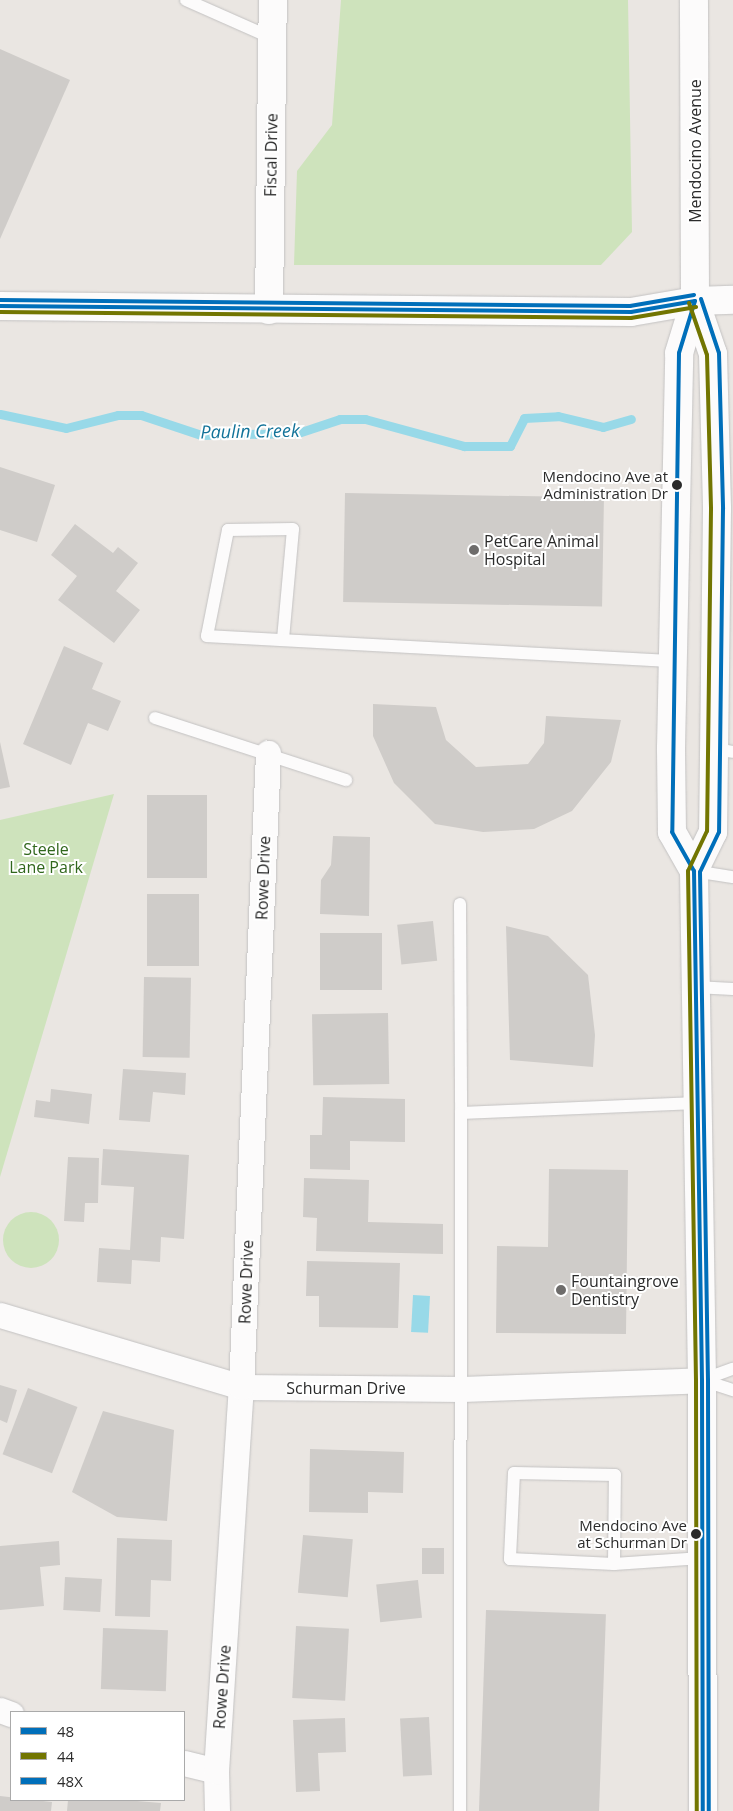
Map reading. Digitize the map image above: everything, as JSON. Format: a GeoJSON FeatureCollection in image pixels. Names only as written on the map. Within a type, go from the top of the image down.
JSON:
{"type":"FeatureCollection","features":[{"type":"Feature","properties":{"kind":"main road","name":"Fiscal Drive"},"geometry":{"type":"LineString","coordinates":[[269,310],[274,39],[273,0]]}},
{"type":"Feature","properties":{"kind":"main road","name":"Mendocino Avenue"},"geometry":{"type":"LineString","coordinates":[[694,0],[695,301],[679,353],[672,832],[694,871]]}},
{"type":"Feature","properties":{"kind":"main road"},"geometry":{"type":"LineString","coordinates":[[0,306],[631,312],[695,301],[733,300]]}},
{"type":"Feature","properties":{"kind":"main road","name":"Mendocino Avenue"},"geometry":{"type":"LineString","coordinates":[[695,301],[713,354],[724,750],[713,832],[694,871],[702,1380],[703,1811]]}},
{"type":"Feature","properties":{"kind":"street","name":"Rowe Drive"},"geometry":{"type":"LineString","coordinates":[[217,1811],[216,1772],[241,1387],[268,754]]}},
{"type":"Feature","properties":{"kind":"street","name":"Schurman Drive"},"geometry":{"type":"LineString","coordinates":[[0,1315],[241,1387],[462,1389],[702,1380]]}},
{"type":"Feature","properties":{"kind":"street"},"geometry":{"type":"LineString","coordinates":[[185,1763],[216,1772]]}},
{"type":"Feature","properties":{"kind":"lane"},"geometry":{"type":"LineString","coordinates":[[186,0],[274,39]]}},
{"type":"Feature","properties":{"kind":"lane"},"geometry":{"type":"LineString","coordinates":[[283,639],[293,529],[228,530],[207,636],[673,661]]}},
{"type":"Feature","properties":{"kind":"lane"},"geometry":{"type":"LineString","coordinates":[[156,718],[346,780]]}},
{"type":"Feature","properties":{"kind":"lane"},"geometry":{"type":"LineString","coordinates":[[694,871],[733,877]]}},
{"type":"Feature","properties":{"kind":"lane"},"geometry":{"type":"LineString","coordinates":[[460,904],[462,1389],[460,1811]]}},
{"type":"Feature","properties":{"kind":"lane"},"geometry":{"type":"LineString","coordinates":[[695,987],[733,989]]}},
{"type":"Feature","properties":{"kind":"lane"},"geometry":{"type":"LineString","coordinates":[[461,1113],[697,1103]]}},
{"type":"Feature","properties":{"kind":"lane"},"geometry":{"type":"LineString","coordinates":[[702,1380],[733,1369]]}},
{"type":"Feature","properties":{"kind":"lane"},"geometry":{"type":"LineString","coordinates":[[702,1380],[733,1390]]}},
{"type":"Feature","properties":{"kind":"lane"},"geometry":{"type":"LineString","coordinates":[[614,1564],[615,1475],[514,1473],[510,1559],[614,1564],[702,1558]]}},
{"type":"Feature","properties":{"kind":"green space"},"geometry":{"type":"Polygon","coordinates":[[[341,0],[628,0],[632,232],[601,265],[294,265],[297,171],[332,125],[341,0]]]}},
{"type":"Feature","properties":{"kind":"green space","name":"Steele Lane Park"},"geometry":{"type":"Polygon","coordinates":[[[114,794],[0,1177],[0,820],[114,794]]]}},
{"type":"Feature","properties":{"kind":"green space"},"geometry":{"type":"Polygon","coordinates":[[[25,1212],[37,1212],[47,1216],[55,1224],[59,1240],[55,1256],[47,1264],[37,1268],[25,1268],[15,1264],[7,1256],[3,1246],[3,1234],[7,1224],[15,1216],[25,1212]]]}},
{"type":"Feature","properties":{"kind":"water"},"geometry":{"type":"Polygon","coordinates":[[[413,1295],[430,1296],[428,1333],[411,1332],[413,1295]]]}},
{"type":"Feature","properties":{"kind":"building"},"geometry":{"type":"Polygon","coordinates":[[[0,49],[70,80],[0,239],[0,49]]]}},
{"type":"Feature","properties":{"kind":"building"},"geometry":{"type":"Polygon","coordinates":[[[0,467],[55,485],[37,542],[0,530],[0,467]]]}},
{"type":"Feature","properties":{"kind":"building","name":"PetCare Animal Hospital"},"geometry":{"type":"Polygon","coordinates":[[[345,493],[604,498],[602,607],[343,602],[345,493]]]}},
{"type":"Feature","properties":{"kind":"building"},"geometry":{"type":"Polygon","coordinates":[[[75,524],[113,553],[118,547],[138,563],[116,591],[140,610],[114,643],[58,600],[77,576],[51,555],[75,524]]]}},
{"type":"Feature","properties":{"kind":"building"},"geometry":{"type":"Polygon","coordinates":[[[64,646],[103,663],[92,689],[121,701],[108,731],[88,723],[71,765],[23,744],[64,646]]]}},
{"type":"Feature","properties":{"kind":"building"},"geometry":{"type":"Polygon","coordinates":[[[373,704],[436,707],[446,740],[476,767],[528,764],[544,743],[546,716],[621,720],[611,762],[572,811],[534,829],[483,832],[435,824],[394,783],[373,736],[373,704]]]}},
{"type":"Feature","properties":{"kind":"building"},"geometry":{"type":"Polygon","coordinates":[[[0,742],[10,787],[0,789],[0,742]]]}},
{"type":"Feature","properties":{"kind":"building"},"geometry":{"type":"Polygon","coordinates":[[[147,795],[207,795],[207,878],[147,878],[147,795]]]}},
{"type":"Feature","properties":{"kind":"building"},"geometry":{"type":"Polygon","coordinates":[[[333,836],[370,837],[369,916],[320,914],[321,880],[331,865],[333,836]]]}},
{"type":"Feature","properties":{"kind":"building"},"geometry":{"type":"Polygon","coordinates":[[[147,894],[199,894],[199,966],[147,966],[147,894]]]}},
{"type":"Feature","properties":{"kind":"building"},"geometry":{"type":"Polygon","coordinates":[[[433,921],[437,961],[401,965],[397,925],[433,921]]]}},
{"type":"Feature","properties":{"kind":"building"},"geometry":{"type":"Polygon","coordinates":[[[506,926],[548,936],[588,975],[595,1035],[593,1067],[510,1060],[506,926]]]}},
{"type":"Feature","properties":{"kind":"building"},"geometry":{"type":"Polygon","coordinates":[[[320,933],[382,933],[382,990],[320,990],[320,933]]]}},
{"type":"Feature","properties":{"kind":"building"},"geometry":{"type":"Polygon","coordinates":[[[144,977],[191,978],[190,1058],[143,1057],[144,977]]]}},
{"type":"Feature","properties":{"kind":"building"},"geometry":{"type":"Polygon","coordinates":[[[388,1013],[389,1084],[313,1085],[312,1014],[388,1013]]]}},
{"type":"Feature","properties":{"kind":"building"},"geometry":{"type":"Polygon","coordinates":[[[123,1069],[186,1073],[185,1095],[153,1092],[150,1122],[119,1120],[123,1069]]]}},
{"type":"Feature","properties":{"kind":"building"},"geometry":{"type":"Polygon","coordinates":[[[51,1089],[92,1094],[89,1124],[34,1117],[36,1100],[50,1102],[51,1089]]]}},
{"type":"Feature","properties":{"kind":"building"},"geometry":{"type":"Polygon","coordinates":[[[323,1097],[405,1099],[405,1142],[350,1141],[350,1170],[310,1169],[310,1135],[322,1135],[323,1097]]]}},
{"type":"Feature","properties":{"kind":"building"},"geometry":{"type":"Polygon","coordinates":[[[103,1149],[189,1155],[184,1239],[161,1237],[160,1262],[132,1260],[131,1284],[97,1282],[99,1248],[130,1250],[134,1187],[101,1185],[103,1149]]]}},
{"type":"Feature","properties":{"kind":"building"},"geometry":{"type":"Polygon","coordinates":[[[68,1157],[99,1158],[98,1203],[85,1203],[84,1222],[64,1221],[68,1157]]]}},
{"type":"Feature","properties":{"kind":"building","name":"Fountaingrove Dentistry"},"geometry":{"type":"Polygon","coordinates":[[[549,1169],[628,1170],[626,1334],[496,1333],[497,1246],[548,1247],[549,1169]]]}},
{"type":"Feature","properties":{"kind":"building"},"geometry":{"type":"Polygon","coordinates":[[[304,1178],[369,1180],[368,1222],[443,1224],[443,1254],[316,1251],[317,1218],[303,1217],[304,1178]]]}},
{"type":"Feature","properties":{"kind":"building"},"geometry":{"type":"Polygon","coordinates":[[[307,1261],[400,1263],[398,1328],[319,1327],[319,1296],[306,1296],[307,1261]]]}},
{"type":"Feature","properties":{"kind":"building"},"geometry":{"type":"Polygon","coordinates":[[[0,1385],[17,1390],[7,1423],[0,1420],[0,1385]]]}},
{"type":"Feature","properties":{"kind":"building"},"geometry":{"type":"Polygon","coordinates":[[[28,1388],[77,1407],[52,1473],[3,1454],[28,1388]]]}},
{"type":"Feature","properties":{"kind":"building"},"geometry":{"type":"Polygon","coordinates":[[[103,1411],[174,1430],[167,1521],[117,1517],[72,1492],[103,1411]]]}},
{"type":"Feature","properties":{"kind":"building"},"geometry":{"type":"Polygon","coordinates":[[[310,1449],[404,1452],[403,1493],[368,1492],[368,1513],[309,1512],[310,1449]]]}},
{"type":"Feature","properties":{"kind":"building"},"geometry":{"type":"Polygon","coordinates":[[[303,1535],[353,1539],[348,1597],[298,1593],[303,1535]]]}},
{"type":"Feature","properties":{"kind":"building"},"geometry":{"type":"Polygon","coordinates":[[[117,1538],[172,1540],[171,1581],[151,1580],[150,1617],[115,1616],[117,1538]]]}},
{"type":"Feature","properties":{"kind":"building"},"geometry":{"type":"Polygon","coordinates":[[[59,1541],[60,1565],[40,1567],[44,1606],[0,1610],[0,1546],[59,1541]]]}},
{"type":"Feature","properties":{"kind":"building"},"geometry":{"type":"Polygon","coordinates":[[[422,1548],[444,1548],[444,1574],[422,1574],[422,1548]]]}},
{"type":"Feature","properties":{"kind":"building"},"geometry":{"type":"Polygon","coordinates":[[[65,1577],[102,1579],[100,1612],[63,1610],[65,1577]]]}},
{"type":"Feature","properties":{"kind":"building"},"geometry":{"type":"Polygon","coordinates":[[[418,1580],[422,1618],[380,1622],[376,1584],[418,1580]]]}},
{"type":"Feature","properties":{"kind":"building"},"geometry":{"type":"Polygon","coordinates":[[[486,1610],[606,1614],[599,1811],[479,1811],[486,1610]]]}},
{"type":"Feature","properties":{"kind":"building"},"geometry":{"type":"Polygon","coordinates":[[[296,1626],[349,1629],[345,1701],[292,1698],[296,1626]]]}},
{"type":"Feature","properties":{"kind":"building"},"geometry":{"type":"Polygon","coordinates":[[[103,1628],[168,1630],[166,1691],[101,1689],[103,1628]]]}},
{"type":"Feature","properties":{"kind":"building"},"geometry":{"type":"Polygon","coordinates":[[[429,1717],[432,1775],[403,1776],[400,1719],[429,1717]]]}},
{"type":"Feature","properties":{"kind":"building"},"geometry":{"type":"Polygon","coordinates":[[[345,1718],[346,1752],[318,1753],[320,1791],[296,1792],[293,1720],[345,1718]]]}},
{"type":"Feature","properties":{"kind":"building"},"geometry":{"type":"Polygon","coordinates":[[[0,1796],[10,1797],[10,1801],[52,1802],[51,1811],[0,1811],[0,1796]]]}},
{"type":"Feature","properties":{"kind":"building"},"geometry":{"type":"Polygon","coordinates":[[[68,1801],[161,1803],[160,1811],[67,1811],[68,1801]]]}},
{"type":"Feature","properties":{"kind":"waterway","name":"Paulin Creek"},"geometry":{"type":"LineString","coordinates":[[0,414],[66,428],[118,415],[141,415],[201,435],[298,433],[340,419],[365,419],[464,446],[510,446],[524,418],[558,416],[603,427],[631,419]]}},
{"type":"Feature","properties":{"kind":"transit line","name":"48X"},"geometry":{"type":"LineString","coordinates":[[0,300],[630,306],[694,295]]}},
{"type":"Feature","properties":{"kind":"transit line","name":"48X"},"geometry":{"type":"LineString","coordinates":[[701,299],[719,353],[723,509],[719,832],[700,872],[708,1380],[709,1811]]}},
{"type":"Feature","properties":{"kind":"transit line","name":"48"},"geometry":{"type":"LineString","coordinates":[[695,301],[679,353],[672,832],[694,871],[702,1380],[703,1811]]}},
{"type":"Feature","properties":{"kind":"transit line","name":"48"},"geometry":{"type":"LineString","coordinates":[[0,306],[631,312],[695,301]]}},
{"type":"Feature","properties":{"kind":"transit line","name":"44"},"geometry":{"type":"LineString","coordinates":[[689,303],[707,355],[711,509],[707,831],[688,871],[696,1380],[697,1811]]}},
{"type":"Feature","properties":{"kind":"transit line","name":"44"},"geometry":{"type":"LineString","coordinates":[[0,312],[631,318],[696,307]]}},
{"type":"Feature","properties":{"kind":"place","name":"Mendocino Ave at Administration Dr"},"geometry":{"type":"Point","coordinates":[677,485]}},
{"type":"Feature","properties":{"kind":"place","name":"PetCare Animal Hospital"},"geometry":{"type":"Point","coordinates":[474,550]}},
{"type":"Feature","properties":{"kind":"place","name":"Fountaingrove Dentistry"},"geometry":{"type":"Point","coordinates":[561,1290]}},
{"type":"Feature","properties":{"kind":"place","name":"Mendocino Ave at Schurman Dr"},"geometry":{"type":"Point","coordinates":[696,1534]}}]}
